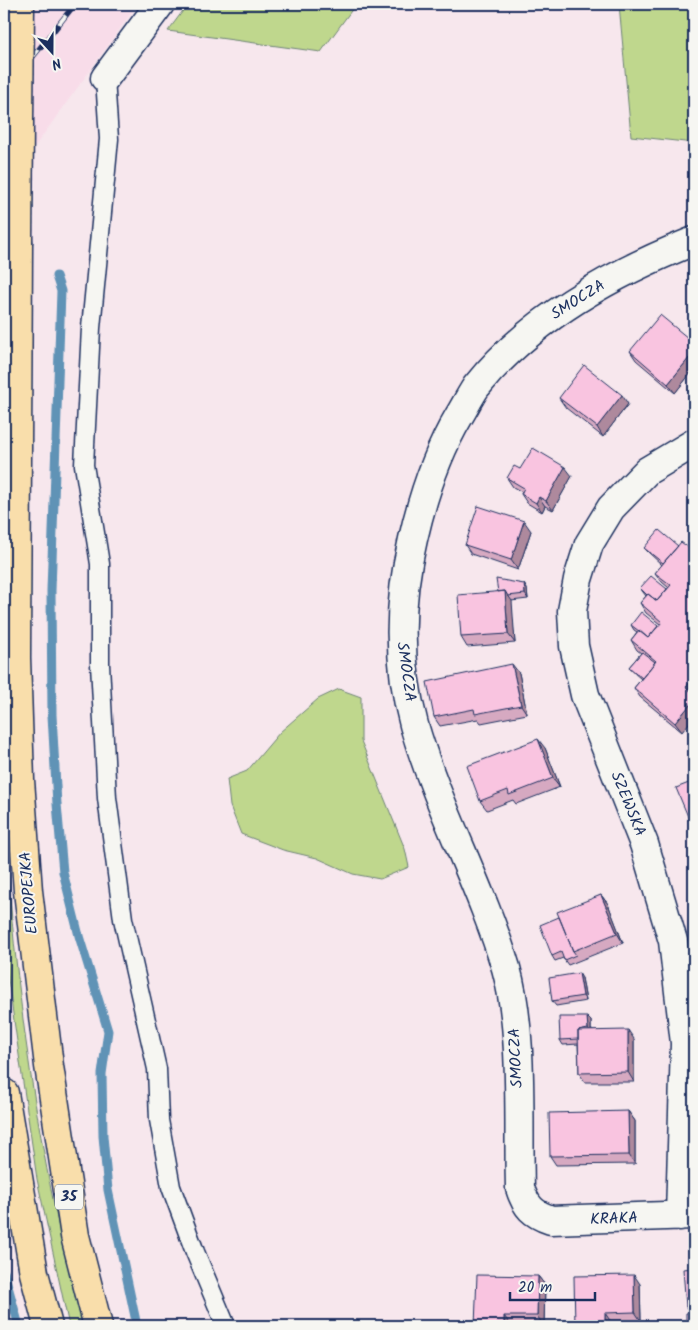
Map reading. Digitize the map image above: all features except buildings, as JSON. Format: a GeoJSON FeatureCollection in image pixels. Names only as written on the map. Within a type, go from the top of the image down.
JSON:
{"type":"FeatureCollection","features":[{"type":"Feature","properties":{"kind":"main road","name":"EUROPEJKA"},"geometry":{"type":"LineString","coordinates":[[20,4],[16,658],[20,780],[28,891],[49,1066],[75,1236],[98,1326]]}},
{"type":"Feature","properties":{"kind":"main road"},"geometry":{"type":"LineString","coordinates":[[4,1093],[34,1273],[48,1326]]}},
{"type":"Feature","properties":{"kind":"street"},"geometry":{"type":"LineString","coordinates":[[105,78],[160,4]]}},
{"type":"Feature","properties":{"kind":"street","name":"SMOCZA"},"geometry":{"type":"LineString","coordinates":[[535,1214],[524,1203],[520,1188],[515,1031],[506,969],[469,868],[426,763],[406,688],[400,620],[408,560],[422,498],[443,444],[476,388],[529,333],[587,292],[694,241]]}},
{"type":"Feature","properties":{"kind":"street","name":"SZEWSKA"},"geometry":{"type":"LineString","coordinates":[[687,1216],[684,1043],[673,941],[644,844],[585,695],[574,646],[572,611],[578,579],[589,544],[611,508],[647,471],[694,443]]}},
{"type":"Feature","properties":{"kind":"street","name":"KRAKA"},"geometry":{"type":"LineString","coordinates":[[535,1214],[551,1220],[687,1216]]}},
{"type":"Feature","properties":{"kind":"lane"},"geometry":{"type":"LineString","coordinates":[[105,78],[109,139],[91,328],[84,465],[100,564],[100,664],[107,798],[123,919],[158,1068],[158,1120],[172,1187],[195,1252],[226,1326]]}},
{"type":"Feature","properties":{"kind":"shaded area"},"geometry":{"type":"Polygon","coordinates":[[[4,4],[138,4],[4,189],[4,4]]]}},
{"type":"Feature","properties":{"kind":"green space"},"geometry":{"type":"Polygon","coordinates":[[[188,4],[356,4],[321,52],[168,31],[188,4]]]}},
{"type":"Feature","properties":{"kind":"green space"},"geometry":{"type":"Polygon","coordinates":[[[619,4],[694,4],[694,143],[631,136],[619,4]]]}},
{"type":"Feature","properties":{"kind":"green space"},"geometry":{"type":"Polygon","coordinates":[[[339,689],[361,697],[361,741],[405,849],[409,867],[380,879],[353,874],[317,858],[283,850],[241,834],[230,806],[227,779],[247,771],[280,732],[318,699],[339,689]]]}},
{"type":"Feature","properties":{"kind":"green space"},"geometry":{"type":"Polygon","coordinates":[[[4,814],[14,943],[30,1072],[53,1200],[83,1326],[69,1326],[37,1179],[8,979],[4,928],[4,814]]]}},
{"type":"Feature","properties":{"kind":"waterway"},"geometry":{"type":"LineString","coordinates":[[56,276],[61,291],[51,591],[52,715],[57,804],[63,872],[79,936],[108,1031],[102,1074],[103,1136],[108,1190],[137,1326]]}},
{"type":"Feature","properties":{"kind":"waterway"},"geometry":{"type":"LineString","coordinates":[[4,1272],[19,1326]]}},
{"type":"Feature","properties":{"kind":"railway"},"geometry":{"type":"LineString","coordinates":[[4,93],[75,4]]}}]}
